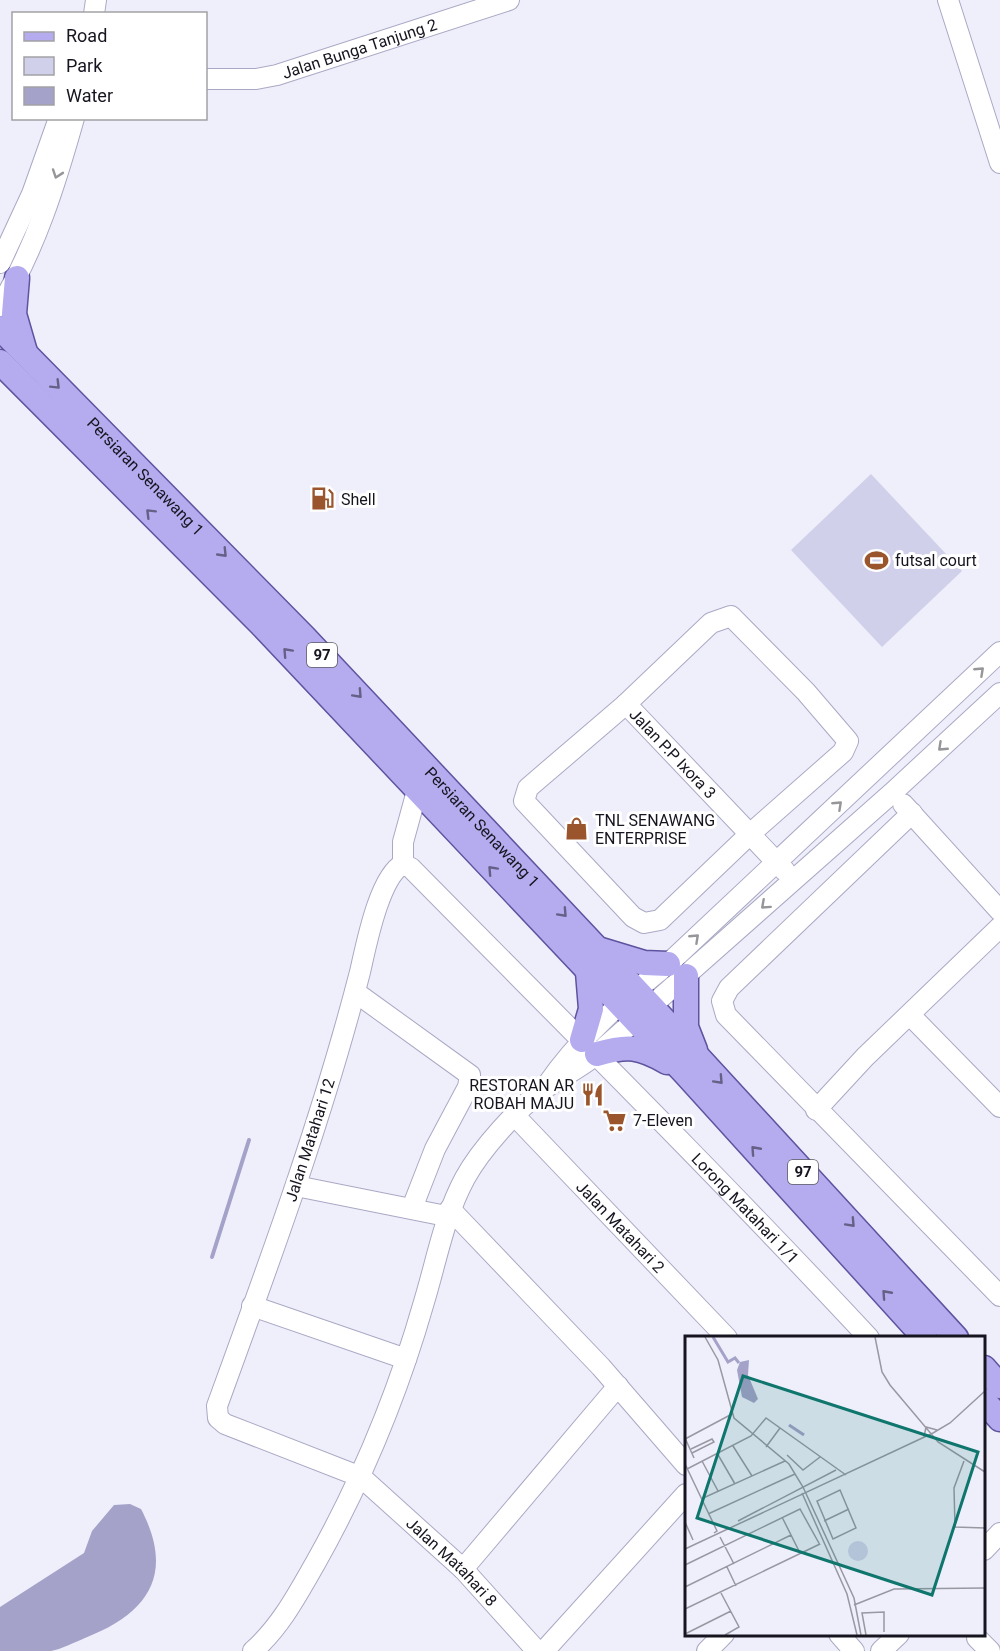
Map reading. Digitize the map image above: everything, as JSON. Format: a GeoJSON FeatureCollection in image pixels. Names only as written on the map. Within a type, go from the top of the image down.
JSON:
{"type":"FeatureCollection","features":[{"type":"Feature","properties":{"kind":"main road"},"geometry":{"type":"LineString","coordinates":[[4,266],[14,314],[26,354]]}},
{"type":"Feature","properties":{"kind":"main road","name":"Persiaran Senawang 1"},"geometry":{"type":"LineString","coordinates":[[0,328],[305,638],[596,948],[635,1005],[688,1062],[954,1336]]}},
{"type":"Feature","properties":{"kind":"main road","name":"Persiaran Senawang 1"},"geometry":{"type":"LineString","coordinates":[[5,371],[261,624],[588,972],[635,1005]]}},
{"type":"Feature","properties":{"kind":"main road"},"geometry":{"type":"LineString","coordinates":[[588,972],[591,1009],[589,1047],[622,1046],[688,1062],[686,1027],[677,970],[626,960],[596,948]]}},
{"type":"Feature","properties":{"kind":"main road","name":"Persiaran Senawang 1"},"geometry":{"type":"LineString","coordinates":[[688,1062],[923,1336]]}},
{"type":"Feature","properties":{"kind":"main road"},"geometry":{"type":"LineString","coordinates":[[985,1369],[1000,1386]]}},
{"type":"Feature","properties":{"kind":"main road"},"geometry":{"type":"LineString","coordinates":[[985,1402],[1000,1419]]}},
{"type":"Feature","properties":{"kind":"street","name":"Jalan Bunga Tanjung 2"},"geometry":{"type":"LineString","coordinates":[[207,79],[243,79],[277,75],[509,0]]}},
{"type":"Feature","properties":{"kind":"street"},"geometry":{"type":"LineString","coordinates":[[948,0],[1000,163]]}},
{"type":"Feature","properties":{"kind":"street"},"geometry":{"type":"LineString","coordinates":[[0,306],[4,266],[58,120]]}},
{"type":"Feature","properties":{"kind":"street"},"geometry":{"type":"LineString","coordinates":[[4,266],[46,205],[73,120]]}},
{"type":"Feature","properties":{"kind":"street"},"geometry":{"type":"LineString","coordinates":[[731,616],[740,621],[842,730],[848,741],[843,752],[750,834],[660,920],[644,923],[633,917],[524,801],[528,788],[626,704],[711,624],[731,616]]}},
{"type":"Feature","properties":{"kind":"street"},"geometry":{"type":"LineString","coordinates":[[677,970],[777,862],[1000,652]]}},
{"type":"Feature","properties":{"kind":"street"},"geometry":{"type":"LineString","coordinates":[[265,1647],[284,1618],[361,1477],[406,1359],[424,1303],[448,1213],[466,1176],[515,1116],[635,1005],[794,880],[1000,693]]}},
{"type":"Feature","properties":{"kind":"street","name":"Jalan P.P Ixora 3"},"geometry":{"type":"LineString","coordinates":[[626,704],[794,880]]}},
{"type":"Feature","properties":{"kind":"street"},"geometry":{"type":"LineString","coordinates":[[403,864],[402,842],[417,791]]}},
{"type":"Feature","properties":{"kind":"street"},"geometry":{"type":"LineString","coordinates":[[892,793],[1000,910]]}},
{"type":"Feature","properties":{"kind":"street"},"geometry":{"type":"LineString","coordinates":[[912,813],[729,988],[722,1001],[726,1015],[816,1110],[1000,1296]]}},
{"type":"Feature","properties":{"kind":"street","name":"Jalan Matahari 12"},"geometry":{"type":"LineString","coordinates":[[361,1477],[225,1424],[218,1418],[217,1406],[296,1186],[340,1048],[373,921],[394,869],[403,864]]}},
{"type":"Feature","properties":{"kind":"street","name":"Lorong Matahari 1/1"},"geometry":{"type":"LineString","coordinates":[[403,864],[411,868],[746,1206],[867,1336]]}},
{"type":"Feature","properties":{"kind":"street"},"geometry":{"type":"LineString","coordinates":[[816,1110],[1000,927]]}},
{"type":"Feature","properties":{"kind":"street"},"geometry":{"type":"LineString","coordinates":[[355,992],[470,1075],[468,1087],[435,1149],[412,1208]]}},
{"type":"Feature","properties":{"kind":"street"},"geometry":{"type":"LineString","coordinates":[[910,1015],[1000,1107]]}},
{"type":"Feature","properties":{"kind":"street","name":"Jalan Matahari 2"},"geometry":{"type":"LineString","coordinates":[[515,1116],[725,1336]]}},
{"type":"Feature","properties":{"kind":"street"},"geometry":{"type":"LineString","coordinates":[[296,1186],[448,1213],[618,1386],[685,1463]]}},
{"type":"Feature","properties":{"kind":"street"},"geometry":{"type":"LineString","coordinates":[[252,1306],[406,1359]]}},
{"type":"Feature","properties":{"kind":"street"},"geometry":{"type":"LineString","coordinates":[[463,1569],[618,1386]]}},
{"type":"Feature","properties":{"kind":"street","name":"Jalan Matahari 8"},"geometry":{"type":"LineString","coordinates":[[361,1477],[463,1569],[537,1651]]}},
{"type":"Feature","properties":{"kind":"street"},"geometry":{"type":"LineString","coordinates":[[544,1651],[685,1496]]}},
{"type":"Feature","properties":{"kind":"street"},"geometry":{"type":"LineString","coordinates":[[985,1549],[1000,1533]]}},
{"type":"Feature","properties":{"kind":"street"},"geometry":{"type":"LineString","coordinates":[[707,1651],[723,1636]]}},
{"type":"Feature","properties":{"kind":"street"},"geometry":{"type":"LineString","coordinates":[[840,1636],[854,1651]]}},
{"type":"Feature","properties":{"kind":"street"},"geometry":{"type":"LineString","coordinates":[[881,1651],[897,1636]]}},
{"type":"Feature","properties":{"kind":"green space","name":"futsal court"},"geometry":{"type":"Polygon","coordinates":[[[871,474],[962,571],[882,647],[791,550],[871,474]]]}},
{"type":"Feature","properties":{"kind":"water"},"geometry":{"type":"Polygon","coordinates":[[[130,1504],[141,1509],[151,1532],[156,1553],[155,1572],[150,1588],[140,1603],[126,1616],[107,1628],[60,1649],[0,1651],[0,1607],[84,1553],[92,1531],[114,1505],[130,1504]]]}},
{"type":"Feature","properties":{"kind":"waterway"},"geometry":{"type":"LineString","coordinates":[[212,1257],[249,1140]]}},
{"type":"Feature","properties":{"kind":"place","name":"Shell"},"geometry":{"type":"Point","coordinates":[323,499]}},
{"type":"Feature","properties":{"kind":"place","name":"futsal court"},"geometry":{"type":"Point","coordinates":[877,560]}},
{"type":"Feature","properties":{"kind":"place","name":"TNL SENAWANG ENTERPRISE"},"geometry":{"type":"Point","coordinates":[577,829]}},
{"type":"Feature","properties":{"kind":"place","name":"RESTORAN AR ROBAH MAJU"},"geometry":{"type":"Point","coordinates":[592,1094]}},
{"type":"Feature","properties":{"kind":"place","name":"7-Eleven"},"geometry":{"type":"Point","coordinates":[615,1120]}}]}
